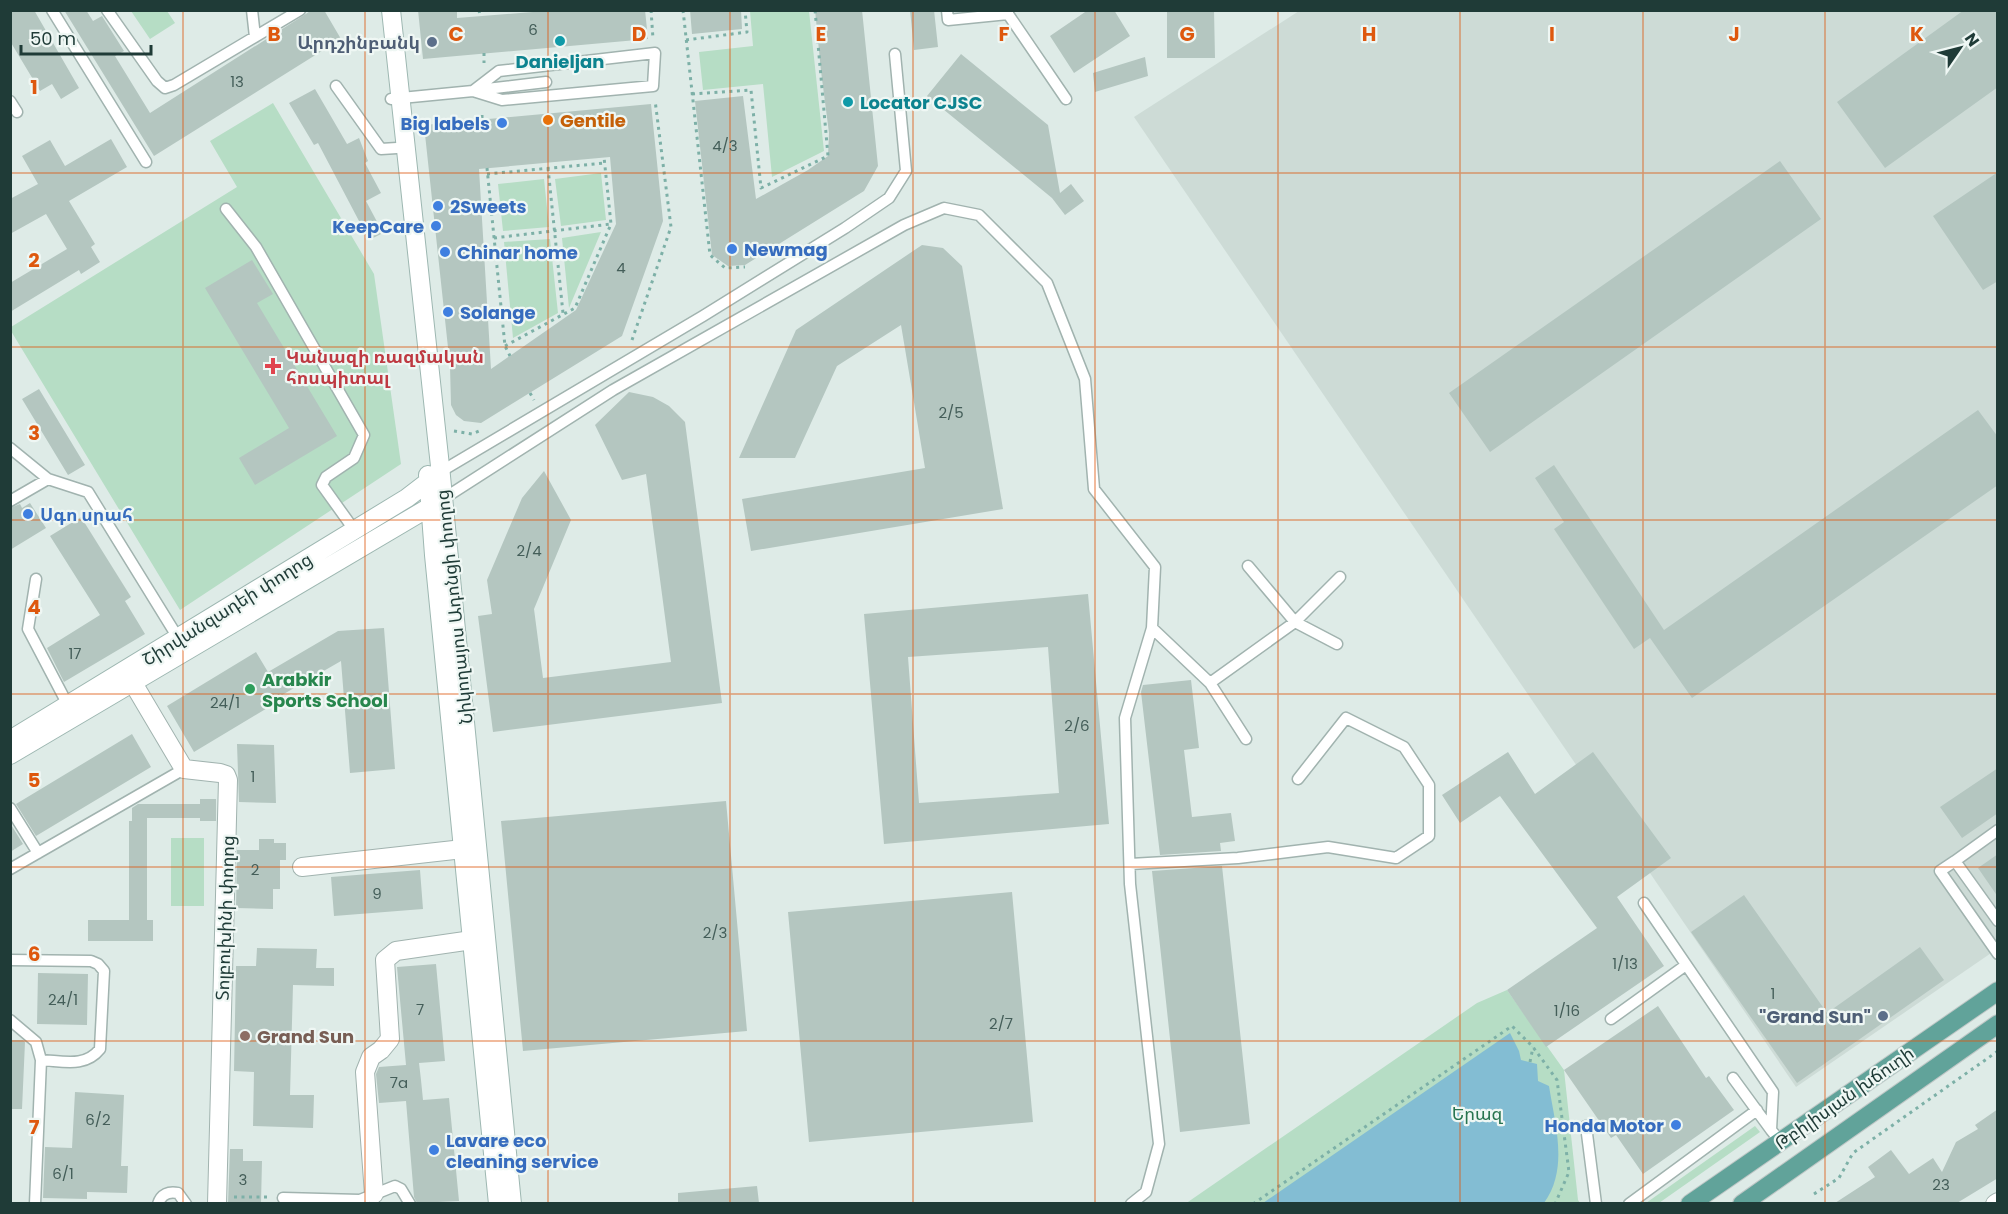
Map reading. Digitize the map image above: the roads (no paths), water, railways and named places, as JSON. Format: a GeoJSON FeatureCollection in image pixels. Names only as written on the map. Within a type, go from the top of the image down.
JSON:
{"type":"FeatureCollection","features":[{"type":"Feature","properties":{"kind":"main road","name":"Թբիլիսյան խճուղի"},"geometry":{"type":"LineString","coordinates":[[1690,1203],[1776,1136],[1998,990]]}},
{"type":"Feature","properties":{"kind":"main road","name":"Թբիլիսյան խճուղի"},"geometry":{"type":"LineString","coordinates":[[1742,1203],[1998,1024]]}},
{"type":"Feature","properties":{"kind":"main road"},"geometry":{"type":"LineString","coordinates":[[1776,1136],[1798,1165]]}},
{"type":"Feature","properties":{"kind":"street","name":"Նիկողայոս Ադոնցի փողոց"},"geometry":{"type":"LineString","coordinates":[[382,10],[396,99],[396,148],[435,477]]}},
{"type":"Feature","properties":{"kind":"street","name":"Նիկողայոս Ադոնցի փողոց"},"geometry":{"type":"LineString","coordinates":[[391,10],[396,99],[435,477],[463,849],[498,1203]]}},
{"type":"Feature","properties":{"kind":"street","name":"Շիրվանզադեի փողոց"},"geometry":{"type":"LineString","coordinates":[[10,741],[133,683],[182,645],[407,498],[435,477]]}},
{"type":"Feature","properties":{"kind":"street","name":"Նիկողայոս Ադոնցի փողոց"},"geometry":{"type":"LineString","coordinates":[[437,502],[512,1203]]}},
{"type":"Feature","properties":{"kind":"street","name":"Շիրվանզադեի փողոց"},"geometry":{"type":"LineString","coordinates":[[10,756],[72,711],[182,645],[437,502]]}},
{"type":"Feature","properties":{"kind":"street"},"geometry":{"type":"LineString","coordinates":[[133,683],[184,769]]}},
{"type":"Feature","properties":{"kind":"street","name":"Տոլբուխինի փողոց"},"geometry":{"type":"LineString","coordinates":[[184,769],[220,773],[226,775],[228,780],[221,1200]]}},
{"type":"Feature","properties":{"kind":"street"},"geometry":{"type":"LineString","coordinates":[[302,867],[463,849]]}},
{"type":"Feature","properties":{"kind":"street"},"geometry":{"type":"LineString","coordinates":[[374,1194],[365,1072],[371,1057],[390,1039],[385,960],[396,951],[472,940]]}},
{"type":"Feature","properties":{"kind":"lane"},"geometry":{"type":"LineString","coordinates":[[52,10],[146,162]]}},
{"type":"Feature","properties":{"kind":"lane"},"geometry":{"type":"LineString","coordinates":[[107,10],[157,81],[165,88],[174,86],[300,10]]}},
{"type":"Feature","properties":{"kind":"lane"},"geometry":{"type":"LineString","coordinates":[[252,10],[255,37]]}},
{"type":"Feature","properties":{"kind":"lane"},"geometry":{"type":"LineString","coordinates":[[947,10],[948,20],[1008,13],[1066,99]]}},
{"type":"Feature","properties":{"kind":"lane"},"geometry":{"type":"LineString","coordinates":[[655,53],[653,86],[502,100],[473,91],[499,70],[655,53]]}},
{"type":"Feature","properties":{"kind":"lane"},"geometry":{"type":"LineString","coordinates":[[435,477],[703,316],[889,198],[906,171],[895,54]]}},
{"type":"Feature","properties":{"kind":"lane"},"geometry":{"type":"LineString","coordinates":[[396,99],[546,82]]}},
{"type":"Feature","properties":{"kind":"lane"},"geometry":{"type":"LineString","coordinates":[[336,86],[381,149],[396,148]]}},
{"type":"Feature","properties":{"kind":"lane"},"geometry":{"type":"LineString","coordinates":[[10,101],[17,112]]}},
{"type":"Feature","properties":{"kind":"lane"},"geometry":{"type":"LineString","coordinates":[[226,208],[256,247],[364,435],[354,458],[326,477],[322,485],[355,531]]}},
{"type":"Feature","properties":{"kind":"lane"},"geometry":{"type":"LineString","coordinates":[[437,502],[623,384],[904,225],[944,208],[980,215],[1047,283],[1085,379],[1094,489],[1155,567],[1152,628],[1125,718],[1130,864],[1159,1144],[1146,1192],[1131,1203]]}},
{"type":"Feature","properties":{"kind":"lane"},"geometry":{"type":"LineString","coordinates":[[10,448],[48,479],[88,492],[182,645]]}},
{"type":"Feature","properties":{"kind":"lane"},"geometry":{"type":"LineString","coordinates":[[10,501],[48,479]]}},
{"type":"Feature","properties":{"kind":"lane"},"geometry":{"type":"LineString","coordinates":[[1248,566],[1295,622],[1337,644]]}},
{"type":"Feature","properties":{"kind":"lane"},"geometry":{"type":"LineString","coordinates":[[1210,683],[1295,622],[1340,577]]}},
{"type":"Feature","properties":{"kind":"lane"},"geometry":{"type":"LineString","coordinates":[[36,579],[28,628],[72,711]]}},
{"type":"Feature","properties":{"kind":"lane"},"geometry":{"type":"LineString","coordinates":[[1152,628],[1210,683],[1246,739]]}},
{"type":"Feature","properties":{"kind":"lane"},"geometry":{"type":"LineString","coordinates":[[1130,864],[1238,858],[1328,847],[1396,858],[1429,836],[1429,785],[1404,747],[1346,718],[1298,779]]}},
{"type":"Feature","properties":{"kind":"lane"},"geometry":{"type":"LineString","coordinates":[[10,869],[184,769]]}},
{"type":"Feature","properties":{"kind":"lane"},"geometry":{"type":"LineString","coordinates":[[10,808],[38,853]]}},
{"type":"Feature","properties":{"kind":"lane"},"geometry":{"type":"LineString","coordinates":[[1998,830],[1940,872],[1998,954]]}},
{"type":"Feature","properties":{"kind":"lane"},"geometry":{"type":"LineString","coordinates":[[1955,861],[1998,921]]}},
{"type":"Feature","properties":{"kind":"lane"},"geometry":{"type":"LineString","coordinates":[[1644,903],[1773,1092],[1776,1136]]}},
{"type":"Feature","properties":{"kind":"lane"},"geometry":{"type":"LineString","coordinates":[[10,960],[91,961],[98,964],[104,971],[100,1048],[93,1058],[80,1062],[41,1060]]}},
{"type":"Feature","properties":{"kind":"lane"},"geometry":{"type":"LineString","coordinates":[[1611,1019],[1686,965]]}},
{"type":"Feature","properties":{"kind":"lane"},"geometry":{"type":"LineString","coordinates":[[10,1020],[36,1042],[41,1060],[35,1203]]}},
{"type":"Feature","properties":{"kind":"lane"},"geometry":{"type":"LineString","coordinates":[[1733,1078],[1776,1136]]}},
{"type":"Feature","properties":{"kind":"lane"},"geometry":{"type":"LineString","coordinates":[[1629,1203],[1756,1110]]}},
{"type":"Feature","properties":{"kind":"lane"},"geometry":{"type":"LineString","coordinates":[[1586,1126],[1598,1201]]}},
{"type":"Feature","properties":{"kind":"lane"},"geometry":{"type":"LineString","coordinates":[[283,1198],[360,1200],[395,1186],[410,1203]]}},
{"type":"Feature","properties":{"kind":"lane"},"geometry":{"type":"LineString","coordinates":[[158,1203],[165,1194],[173,1192],[178,1193],[186,1203]]}},
{"type":"Feature","properties":{"kind":"water"},"geometry":{"type":"Polygon","coordinates":[[[1510,1033],[1521,1060],[1537,1064],[1538,1081],[1549,1086],[1557,1131],[1558,1161],[1552,1190],[1544,1203],[1263,1203],[1510,1033]]]}},
{"type":"Feature","properties":{"kind":"place","name":"Danieljan"},"geometry":{"type":"Point","coordinates":[560,41]}},
{"type":"Feature","properties":{"kind":"place","name":"Արդշինբանկ"},"geometry":{"type":"Point","coordinates":[432,42]}},
{"type":"Feature","properties":{"kind":"place","name":"Locator CJSC"},"geometry":{"type":"Point","coordinates":[848,102]}},
{"type":"Feature","properties":{"kind":"place","name":"Gentile"},"geometry":{"type":"Point","coordinates":[548,120]}},
{"type":"Feature","properties":{"kind":"place","name":"Big labels"},"geometry":{"type":"Point","coordinates":[502,123]}},
{"type":"Feature","properties":{"kind":"place","name":"2Sweets"},"geometry":{"type":"Point","coordinates":[438,206]}},
{"type":"Feature","properties":{"kind":"place","name":"KeepCare"},"geometry":{"type":"Point","coordinates":[436,226]}},
{"type":"Feature","properties":{"kind":"place","name":"Newmag"},"geometry":{"type":"Point","coordinates":[732,249]}},
{"type":"Feature","properties":{"kind":"place","name":"Chinar home"},"geometry":{"type":"Point","coordinates":[445,252]}},
{"type":"Feature","properties":{"kind":"place","name":"Solange"},"geometry":{"type":"Point","coordinates":[448,312]}},
{"type":"Feature","properties":{"kind":"place","name":"Կանազի ռազմական հոսպիտալ"},"geometry":{"type":"Point","coordinates":[273,366]}},
{"type":"Feature","properties":{"kind":"place","name":"Սգո սրահ"},"geometry":{"type":"Point","coordinates":[28,514]}},
{"type":"Feature","properties":{"kind":"place","name":"Arabkir Sports School"},"geometry":{"type":"Point","coordinates":[250,689]}},
{"type":"Feature","properties":{"kind":"place","name":"\"Grand Sun\""},"geometry":{"type":"Point","coordinates":[1883,1016]}},
{"type":"Feature","properties":{"kind":"place","name":"Grand Sun"},"geometry":{"type":"Point","coordinates":[245,1036]}},
{"type":"Feature","properties":{"kind":"place","name":"Honda Motor"},"geometry":{"type":"Point","coordinates":[1676,1125]}},
{"type":"Feature","properties":{"kind":"place","name":"Lavare eco cleaning service"},"geometry":{"type":"Point","coordinates":[434,1150]}},
{"type":"Feature","properties":{"kind":"park label","name":"Երազ"},"geometry":{"type":"Point","coordinates":[1477,1113]}}]}
